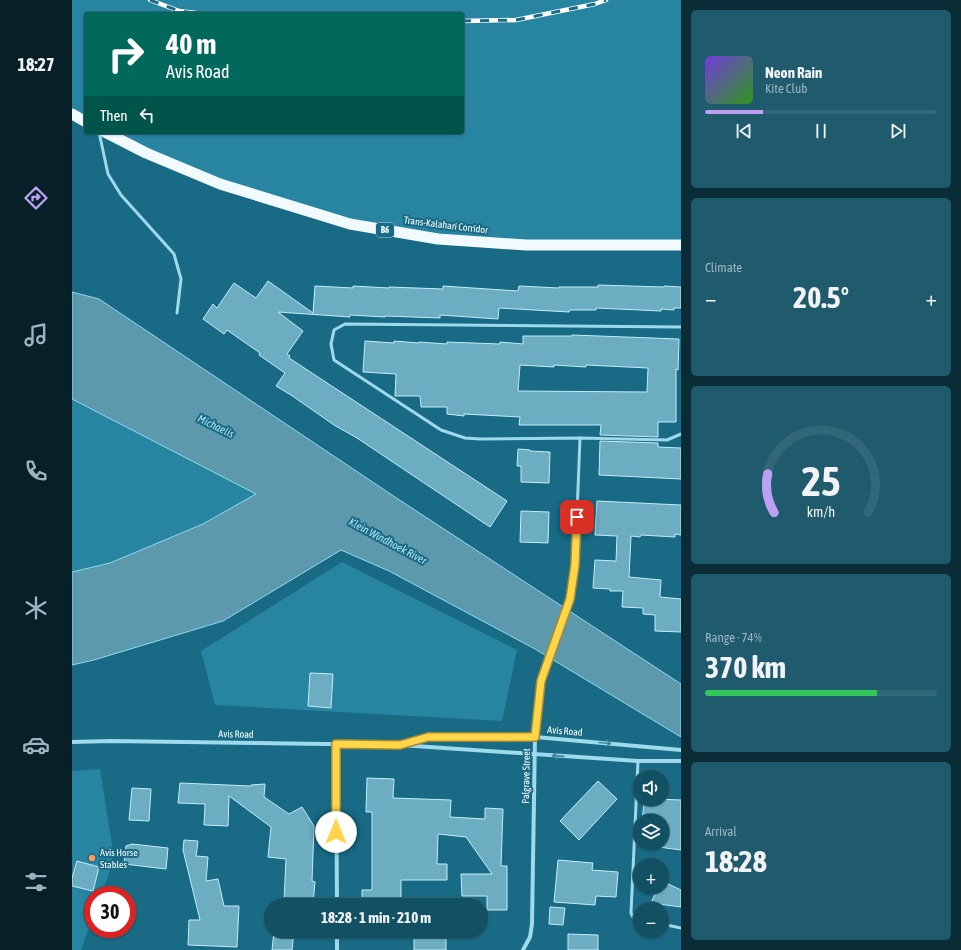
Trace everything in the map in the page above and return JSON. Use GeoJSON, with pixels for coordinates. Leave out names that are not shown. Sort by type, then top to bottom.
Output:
{"type":"FeatureCollection","features":[{"type":"Feature","properties":{"kind":"highway"},"geometry":{"type":"LineString","coordinates":[[72,114],[84,121]]}},
{"type":"Feature","properties":{"kind":"highway","name":"Trans-Kalahari Corridor"},"geometry":{"type":"LineString","coordinates":[[109,134],[146,153],[220,184],[350,224],[438,238],[526,245],[681,245]]}},
{"type":"Feature","properties":{"kind":"street","name":"Avis Road"},"geometry":{"type":"LineString","coordinates":[[400,745],[428,737],[535,737],[681,750]]}},
{"type":"Feature","properties":{"kind":"street","name":"Palgrave Street"},"geometry":{"type":"LineString","coordinates":[[523,950],[530,937],[532,924],[535,737]]}},
{"type":"Feature","properties":{"kind":"street","name":"Avis Road"},"geometry":{"type":"LineString","coordinates":[[72,742],[111,741],[400,745],[638,761],[681,761]]}},
{"type":"Feature","properties":{"kind":"street"},"geometry":{"type":"LineString","coordinates":[[336,744],[337,898]]}},
{"type":"Feature","properties":{"kind":"street"},"geometry":{"type":"LineString","coordinates":[[337,938],[337,950]]}},
{"type":"Feature","properties":{"kind":"lane"},"geometry":{"type":"LineString","coordinates":[[99,134],[108,174],[121,195],[174,254],[181,279],[177,313]]}},
{"type":"Feature","properties":{"kind":"lane"},"geometry":{"type":"LineString","coordinates":[[681,327],[345,324],[334,330],[331,344],[334,360],[441,430],[465,438],[667,440],[681,434]]}},
{"type":"Feature","properties":{"kind":"lane","name":"Palgrave Street"},"geometry":{"type":"LineString","coordinates":[[535,737],[541,681],[570,599],[575,565],[580,438]]}},
{"type":"Feature","properties":{"kind":"lane"},"geometry":{"type":"LineString","coordinates":[[633,916],[631,913],[638,761]]}},
{"type":"Feature","properties":{"kind":"lane"},"geometry":{"type":"LineString","coordinates":[[669,925],[681,928]]}},
{"type":"Feature","properties":{"kind":"shaded area"},"geometry":{"type":"Polygon","coordinates":[[[72,0],[681,0],[681,243],[438,239],[350,224],[220,184],[109,134],[464,134],[464,12],[84,12],[84,121],[72,114],[72,0]]]}},
{"type":"Feature","properties":{"kind":"shaded area"},"geometry":{"type":"Polygon","coordinates":[[[72,399],[257,494],[203,524],[110,563],[72,572],[72,399]]]}},
{"type":"Feature","properties":{"kind":"shaded area"},"geometry":{"type":"Polygon","coordinates":[[[342,562],[517,650],[502,721],[215,705],[201,651],[342,562]]]}},
{"type":"Feature","properties":{"kind":"shaded area","name":"Avis Horse Stables"},"geometry":{"type":"Polygon","coordinates":[[[100,769],[113,851],[112,865],[104,886],[84,886],[84,938],[85,938],[81,950],[72,950],[72,771],[100,769]]]}},
{"type":"Feature","properties":{"kind":"water"},"geometry":{"type":"Polygon","coordinates":[[[72,292],[99,299],[398,499],[681,684],[681,737],[535,649],[389,571],[341,550],[223,621],[94,660],[72,665],[72,572],[110,563],[203,524],[256,494],[72,399],[72,292]]]}},
{"type":"Feature","properties":{"kind":"building"},"geometry":{"type":"Polygon","coordinates":[[[268,281],[313,313],[315,286],[443,289],[443,286],[518,291],[519,286],[559,288],[598,287],[598,285],[681,287],[681,308],[674,308],[674,310],[661,309],[661,311],[596,308],[596,310],[570,310],[569,312],[499,308],[498,319],[440,315],[440,318],[350,315],[350,317],[278,312],[303,331],[287,354],[290,356],[289,358],[507,501],[490,527],[276,386],[285,373],[227,330],[224,334],[203,319],[213,304],[217,308],[234,283],[256,298],[268,281]]]}},
{"type":"Feature","properties":{"kind":"building"},"geometry":{"type":"Polygon","coordinates":[[[523,336],[679,339],[678,370],[676,369],[676,422],[658,422],[658,437],[600,435],[601,425],[519,425],[520,417],[464,414],[464,416],[447,414],[447,407],[421,407],[420,396],[395,396],[396,374],[363,372],[365,341],[447,344],[447,342],[500,344],[500,342],[523,344],[523,336]],[[520,365],[518,391],[647,392],[648,368],[586,365],[586,367],[554,365],[554,367],[520,365]]]}},
{"type":"Feature","properties":{"kind":"building"},"geometry":{"type":"Polygon","coordinates":[[[600,441],[658,443],[658,447],[681,448],[681,479],[599,475],[600,441]]]}},
{"type":"Feature","properties":{"kind":"building"},"geometry":{"type":"Polygon","coordinates":[[[518,449],[550,452],[549,483],[521,482],[521,466],[517,466],[518,449]]]}},
{"type":"Feature","properties":{"kind":"building"},"geometry":{"type":"Polygon","coordinates":[[[597,501],[681,505],[681,535],[675,534],[675,537],[641,535],[640,537],[631,536],[629,577],[661,580],[660,597],[681,599],[681,632],[655,631],[655,615],[643,614],[643,608],[622,607],[623,591],[610,591],[610,589],[593,588],[595,560],[616,561],[617,536],[595,535],[597,501]]]}},
{"type":"Feature","properties":{"kind":"building"},"geometry":{"type":"Polygon","coordinates":[[[521,511],[549,512],[548,543],[520,542],[521,511]]]}},
{"type":"Feature","properties":{"kind":"building"},"geometry":{"type":"Polygon","coordinates":[[[310,673],[333,674],[331,708],[308,706],[310,673]]]}},
{"type":"Feature","properties":{"kind":"building"},"geometry":{"type":"Polygon","coordinates":[[[367,778],[394,779],[393,798],[451,800],[450,817],[485,819],[485,808],[503,809],[501,866],[507,866],[507,910],[488,910],[487,896],[462,896],[461,874],[492,874],[466,837],[438,834],[437,864],[447,864],[447,880],[401,880],[401,898],[362,898],[362,890],[372,890],[372,812],[366,812],[367,778]]]}},
{"type":"Feature","properties":{"kind":"building"},"geometry":{"type":"Polygon","coordinates":[[[598,781],[617,799],[579,840],[560,821],[598,781]]]}},
{"type":"Feature","properties":{"kind":"building"},"geometry":{"type":"Polygon","coordinates":[[[180,783],[251,786],[265,784],[264,797],[289,814],[302,807],[314,826],[312,881],[315,882],[314,898],[284,898],[286,859],[268,857],[271,827],[229,796],[228,826],[204,825],[205,804],[178,803],[180,783]]]}},
{"type":"Feature","properties":{"kind":"building"},"geometry":{"type":"Polygon","coordinates":[[[132,788],[151,789],[149,821],[129,820],[132,788]]]}},
{"type":"Feature","properties":{"kind":"building"},"geometry":{"type":"Polygon","coordinates":[[[669,800],[681,800],[681,850],[669,848],[669,814],[643,814],[644,806],[669,806],[669,800]]]}},
{"type":"Feature","properties":{"kind":"building"},"geometry":{"type":"Polygon","coordinates":[[[184,840],[198,841],[196,856],[208,857],[206,881],[218,879],[224,906],[239,906],[237,947],[188,945],[189,920],[200,920],[183,850],[184,840]]]}},
{"type":"Feature","properties":{"kind":"building"},"geometry":{"type":"Polygon","coordinates":[[[132,844],[168,848],[166,869],[124,864],[126,846],[132,844]]]}},
{"type":"Feature","properties":{"kind":"building"},"geometry":{"type":"Polygon","coordinates":[[[558,860],[593,863],[592,870],[618,872],[616,897],[596,896],[595,905],[554,902],[558,860]]]}},
{"type":"Feature","properties":{"kind":"building"},"geometry":{"type":"Polygon","coordinates":[[[77,861],[99,867],[94,886],[84,886],[84,889],[72,886],[72,878],[77,861]]]}},
{"type":"Feature","properties":{"kind":"building"},"geometry":{"type":"Polygon","coordinates":[[[669,884],[681,890],[681,907],[669,905],[669,902],[651,902],[655,894],[669,894],[669,884]]]}},
{"type":"Feature","properties":{"kind":"building"},"geometry":{"type":"Polygon","coordinates":[[[550,907],[565,908],[563,925],[549,924],[550,907]]]}},
{"type":"Feature","properties":{"kind":"building"},"geometry":{"type":"Polygon","coordinates":[[[568,934],[598,935],[598,950],[568,950],[568,934]]]}},
{"type":"Feature","properties":{"kind":"building"},"geometry":{"type":"Polygon","coordinates":[[[273,938],[293,938],[292,950],[272,950],[273,938]]]}},
{"type":"Feature","properties":{"kind":"building"},"geometry":{"type":"Polygon","coordinates":[[[414,938],[446,938],[446,950],[414,950],[414,938]]]}},
{"type":"Feature","properties":{"kind":"railway"},"geometry":{"type":"LineString","coordinates":[[150,0],[179,11],[187,12]]}},
{"type":"Feature","properties":{"kind":"railway"},"geometry":{"type":"LineString","coordinates":[[464,21],[516,20],[595,4],[606,0]]}},
{"type":"Feature","properties":{"kind":"place","name":"Avis Horse Stables"},"geometry":{"type":"Point","coordinates":[92,858]}},
{"type":"Feature","properties":{"kind":"route"},"geometry":{"type":"LineString","coordinates":[[336,832],[336,744],[400,745],[428,737],[535,737],[541,681],[570,599],[575,565],[577,517]]}},
{"type":"Feature","properties":{"kind":"water label","name":"Michaelis"},"geometry":{"type":"Point","coordinates":[216,426]}},
{"type":"Feature","properties":{"kind":"water label","name":"Klein Windhoek River"},"geometry":{"type":"Point","coordinates":[388,541]}}]}
